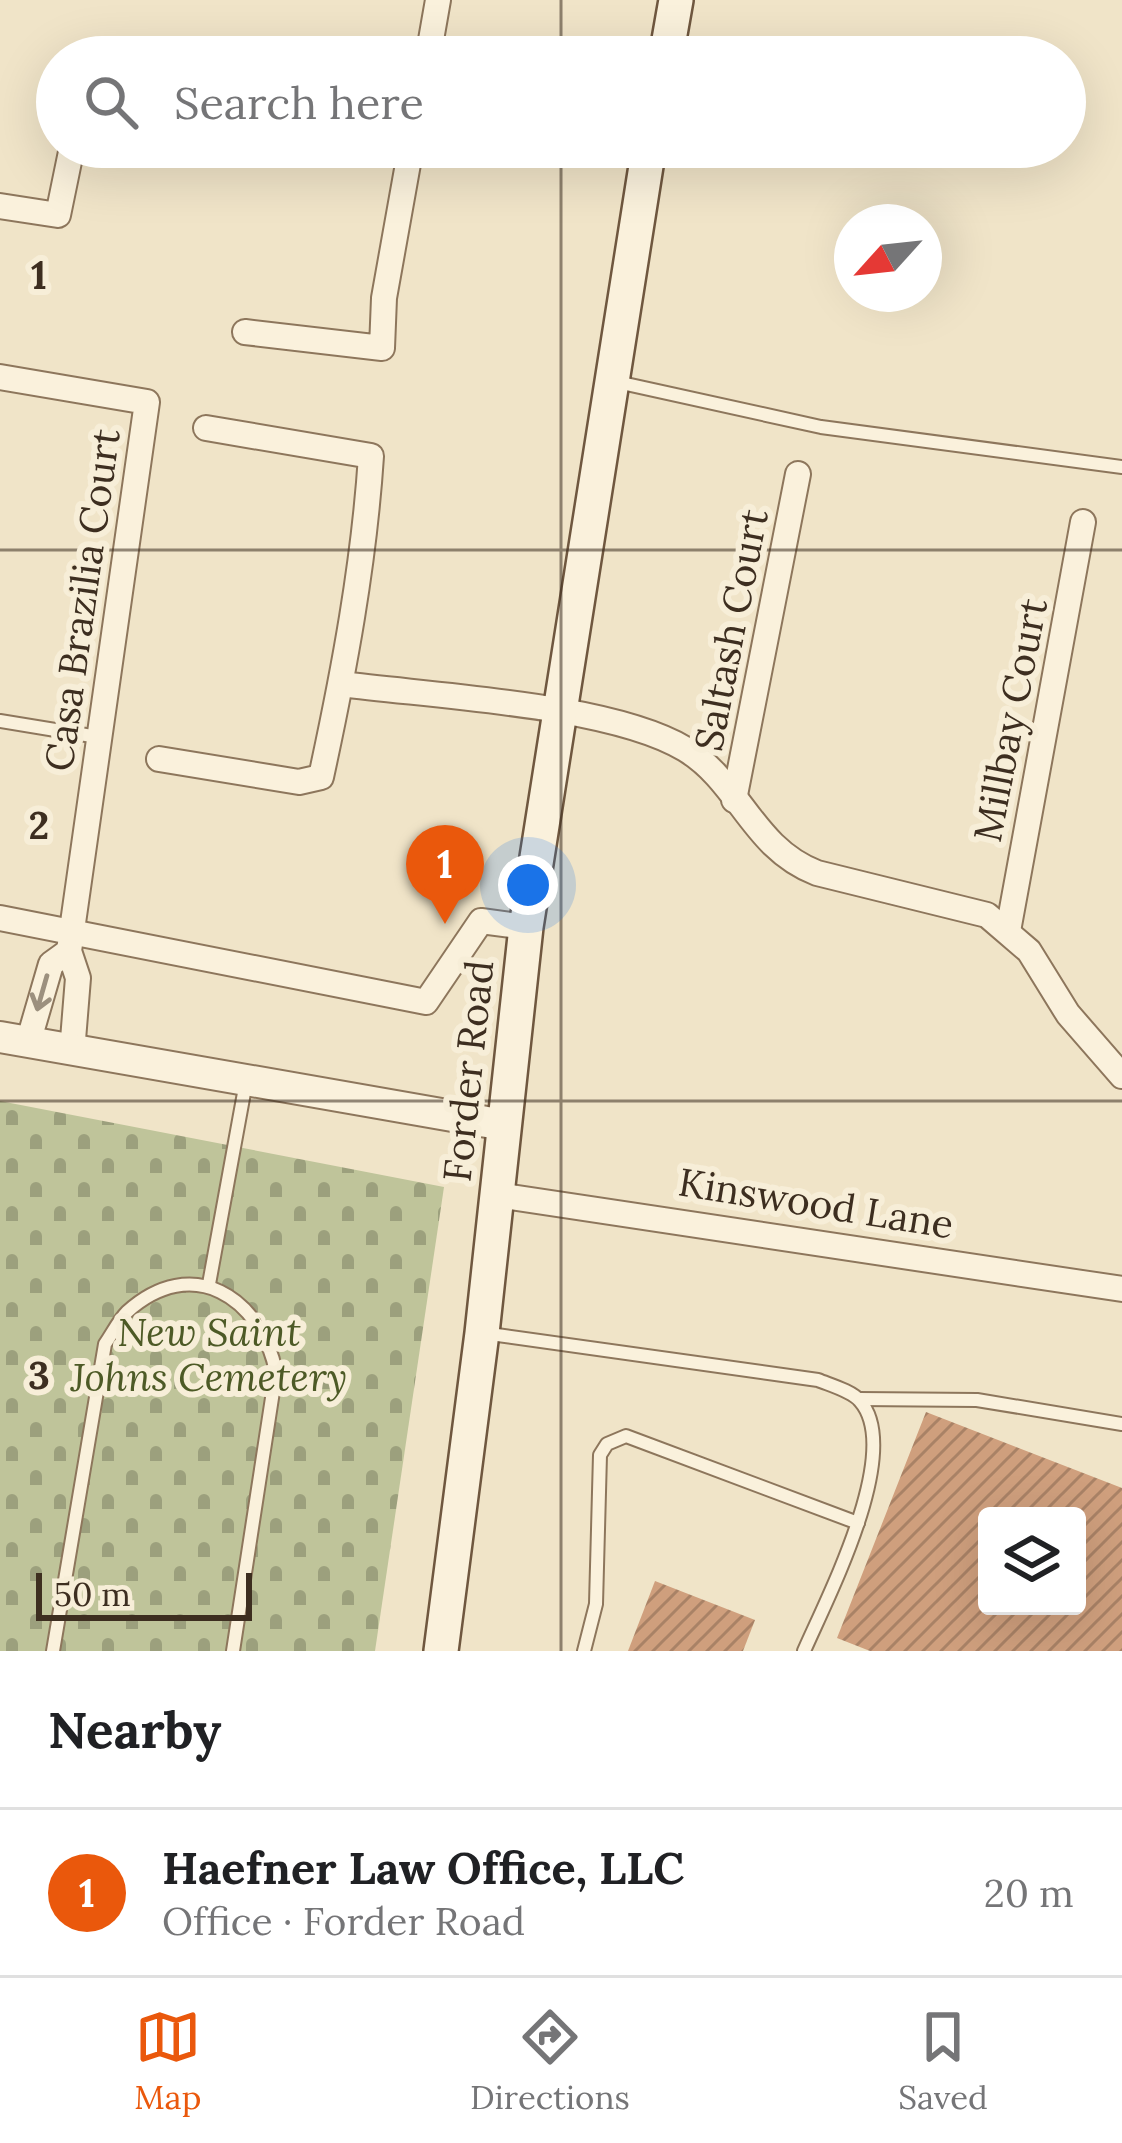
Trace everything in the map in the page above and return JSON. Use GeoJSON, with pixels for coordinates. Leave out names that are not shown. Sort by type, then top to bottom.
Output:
{"type":"FeatureCollection","features":[{"type":"Feature","properties":{"kind":"main road"},"geometry":{"type":"LineString","coordinates":[[669,36],[676,0]]}},
{"type":"Feature","properties":{"kind":"main road","name":"Forder Road"},"geometry":{"type":"LineString","coordinates":[[441,1651],[482,1333],[526,927],[645,168]]}},
{"type":"Feature","properties":{"kind":"street"},"geometry":{"type":"LineString","coordinates":[[432,36],[438,0]]}},
{"type":"Feature","properties":{"kind":"street"},"geometry":{"type":"LineString","coordinates":[[0,206],[58,215],[68,168]]}},
{"type":"Feature","properties":{"kind":"street"},"geometry":{"type":"LineString","coordinates":[[245,332],[382,348],[384,298],[408,168]]}},
{"type":"Feature","properties":{"kind":"street","name":"Casa Brazilia Court"},"geometry":{"type":"LineString","coordinates":[[0,377],[147,403],[70,943],[78,978],[72,1052]]}},
{"type":"Feature","properties":{"kind":"street"},"geometry":{"type":"LineString","coordinates":[[159,759],[299,782],[321,777],[342,684],[368,512],[371,456],[206,428]]}},
{"type":"Feature","properties":{"kind":"street","name":"Saltash Court"},"geometry":{"type":"LineString","coordinates":[[734,800],[798,475]]}},
{"type":"Feature","properties":{"kind":"street","name":"Millbay Court"},"geometry":{"type":"LineString","coordinates":[[1007,932],[1084,522]]}},
{"type":"Feature","properties":{"kind":"street"},"geometry":{"type":"LineString","coordinates":[[342,684],[558,712],[655,733],[716,774],[755,829],[792,863],[987,915],[1028,951],[1088,1040],[1122,1076]]}},
{"type":"Feature","properties":{"kind":"street"},"geometry":{"type":"LineString","coordinates":[[0,918],[70,943],[426,1002],[481,921],[526,927]]}},
{"type":"Feature","properties":{"kind":"street","name":"Casa Brazilia Court"},"geometry":{"type":"LineString","coordinates":[[14,1040],[51,964],[70,943]]}},
{"type":"Feature","properties":{"kind":"street"},"geometry":{"type":"LineString","coordinates":[[14,1040],[504,1125]]}},
{"type":"Feature","properties":{"kind":"street","name":"Kinswood Lane"},"geometry":{"type":"LineString","coordinates":[[497,1195],[1122,1289]]}},
{"type":"Feature","properties":{"kind":"lane"},"geometry":{"type":"LineString","coordinates":[[610,380],[821,427],[1122,467]]}},
{"type":"Feature","properties":{"kind":"lane"},"geometry":{"type":"LineString","coordinates":[[0,721],[100,737]]}},
{"type":"Feature","properties":{"kind":"lane"},"geometry":{"type":"LineString","coordinates":[[209,1284],[246,1081]]}},
{"type":"Feature","properties":{"kind":"lane"},"geometry":{"type":"LineString","coordinates":[[53,1651],[105,1344],[127,1312],[184,1284],[209,1284],[234,1300],[271,1346],[276,1372],[233,1651]]}},
{"type":"Feature","properties":{"kind":"lane"},"geometry":{"type":"LineString","coordinates":[[482,1333],[818,1379],[859,1399],[977,1400],[1122,1424]]}},
{"type":"Feature","properties":{"kind":"lane"},"geometry":{"type":"LineString","coordinates":[[804,1651],[872,1479],[872,1424],[859,1399]]}},
{"type":"Feature","properties":{"kind":"lane"},"geometry":{"type":"LineString","coordinates":[[584,1651],[596,1604],[600,1455],[615,1438],[626,1436],[858,1523]]}},
{"type":"Feature","properties":{"kind":"green space","name":"New Saint Johns Cemetery"},"geometry":{"type":"Polygon","coordinates":[[[0,1101],[444,1187],[375,1651],[0,1651],[0,1101]]]}},
{"type":"Feature","properties":{"kind":"building"},"geometry":{"type":"Polygon","coordinates":[[[926,1412],[1122,1488],[1122,1651],[870,1651],[837,1638],[926,1412]]]}},
{"type":"Feature","properties":{"kind":"building"},"geometry":{"type":"Polygon","coordinates":[[[655,1581],[755,1620],[743,1651],[628,1651],[655,1581]]]}},
{"type":"Feature","properties":{"kind":"place","name":"Haefner Law Office, LLC"},"geometry":{"type":"Point","coordinates":[445,924]}}]}
